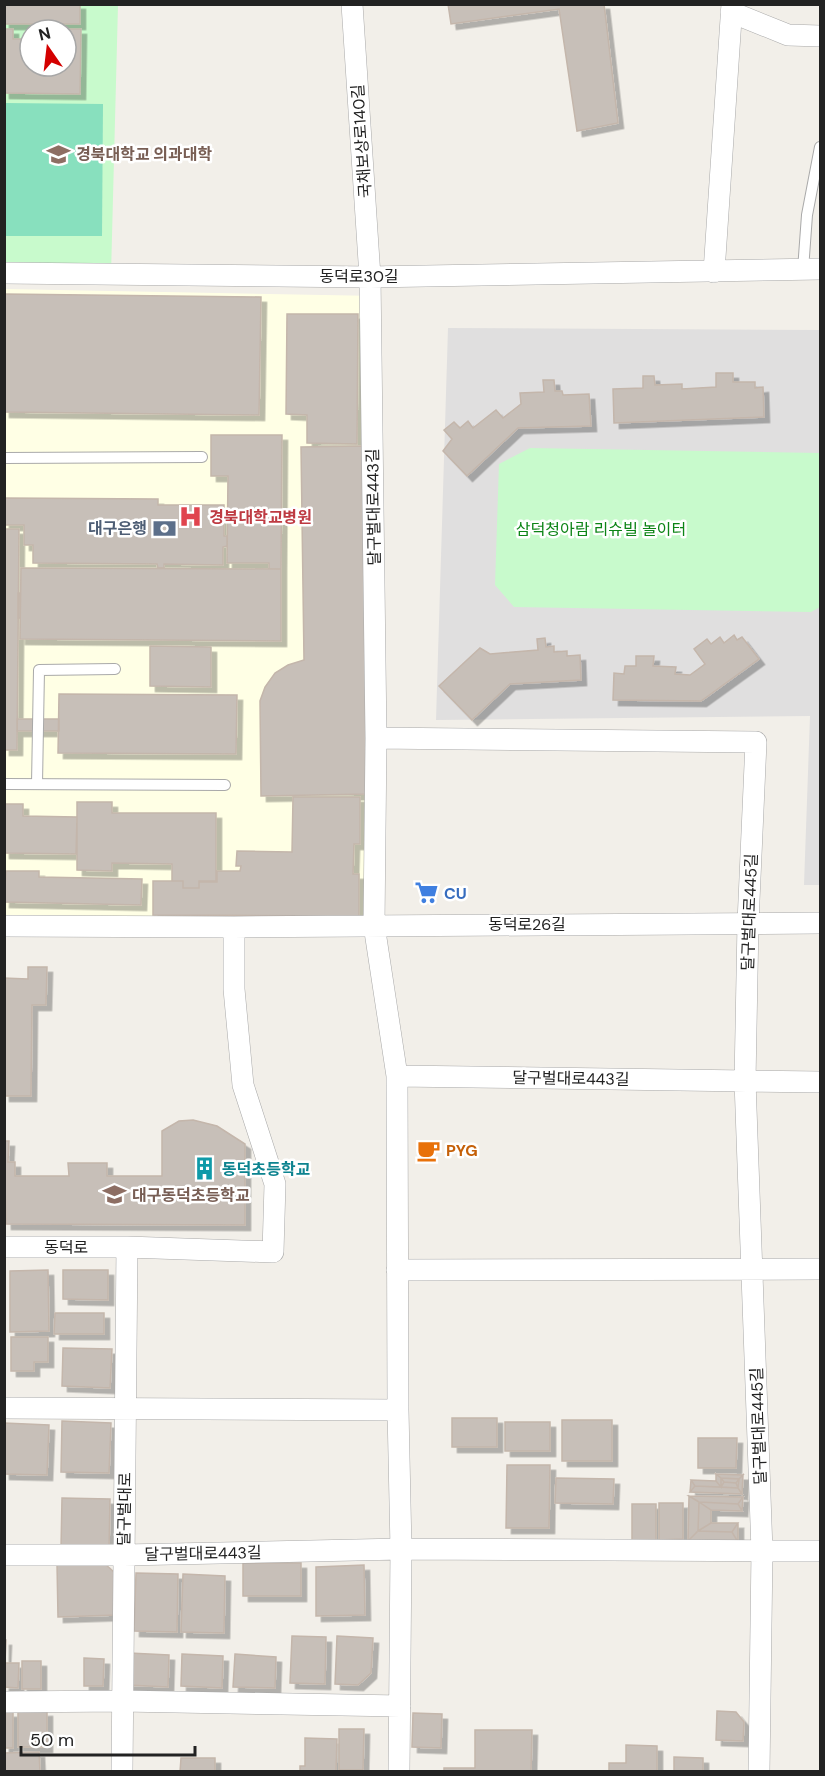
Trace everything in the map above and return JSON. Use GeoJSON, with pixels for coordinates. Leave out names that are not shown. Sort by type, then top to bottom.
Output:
{"type":"FeatureCollection","features":[{"type":"Feature","properties":{"kind":"street","name":"국채보상로140길"},"geometry":{"type":"LineString","coordinates":[[352,4],[370,276]]}},
{"type":"Feature","properties":{"kind":"street"},"geometry":{"type":"LineString","coordinates":[[714,272],[731,8],[788,35],[820,36]]}},
{"type":"Feature","properties":{"kind":"street","name":"동덕로30길"},"geometry":{"type":"LineString","coordinates":[[4,273],[370,276],[812,270]]}},
{"type":"Feature","properties":{"kind":"street","name":"달구벌대로443길"},"geometry":{"type":"LineString","coordinates":[[370,276],[376,738],[374,925],[396,1076],[401,1549],[399,1772]]}},
{"type":"Feature","properties":{"kind":"street","name":"달구벌대로445길"},"geometry":{"type":"LineString","coordinates":[[376,738],[756,742],[748,923],[746,1081],[762,1551],[759,1772]]}},
{"type":"Feature","properties":{"kind":"street","name":"동덕로26길"},"geometry":{"type":"LineString","coordinates":[[4,926],[234,927],[820,923]]}},
{"type":"Feature","properties":{"kind":"street","name":"동덕로"},"geometry":{"type":"LineString","coordinates":[[4,1247],[127,1247],[273,1252],[274,1184],[243,1085],[234,989],[234,927]]}},
{"type":"Feature","properties":{"kind":"street","name":"달구벌대로443길"},"geometry":{"type":"LineString","coordinates":[[396,1076],[746,1081]]}},
{"type":"Feature","properties":{"kind":"street"},"geometry":{"type":"LineString","coordinates":[[746,1081],[820,1082]]}},
{"type":"Feature","properties":{"kind":"street","name":"달구벌대로"},"geometry":{"type":"LineString","coordinates":[[122,1772],[127,1247]]}},
{"type":"Feature","properties":{"kind":"street"},"geometry":{"type":"LineString","coordinates":[[397,1270],[820,1269]]}},
{"type":"Feature","properties":{"kind":"street"},"geometry":{"type":"LineString","coordinates":[[4,1408],[398,1410]]}},
{"type":"Feature","properties":{"kind":"street","name":"달구벌대로443길"},"geometry":{"type":"LineString","coordinates":[[4,1555],[124,1555],[401,1549]]}},
{"type":"Feature","properties":{"kind":"street"},"geometry":{"type":"LineString","coordinates":[[401,1549],[820,1551]]}},
{"type":"Feature","properties":{"kind":"street"},"geometry":{"type":"LineString","coordinates":[[4,1702],[122,1701],[400,1707]]}},
{"type":"Feature","properties":{"kind":"lane","name":"동덕로30길"},"geometry":{"type":"LineString","coordinates":[[812,270],[807,215],[820,147]]}},
{"type":"Feature","properties":{"kind":"lane"},"geometry":{"type":"LineString","coordinates":[[4,458],[202,457]]}},
{"type":"Feature","properties":{"kind":"lane"},"geometry":{"type":"LineString","coordinates":[[37,784],[39,669],[115,669]]}},
{"type":"Feature","properties":{"kind":"lane"},"geometry":{"type":"LineString","coordinates":[[4,784],[225,785]]}},
{"type":"Feature","properties":{"kind":"shaded area","name":"경북대학교병원"},"geometry":{"type":"Polygon","coordinates":[[[5,289],[379,296],[375,905],[357,921],[148,916],[5,916],[5,289]]]}},
{"type":"Feature","properties":{"kind":"shaded area"},"geometry":{"type":"Polygon","coordinates":[[[448,328],[820,330],[820,885],[804,885],[810,716],[436,720],[448,328]]]}},
{"type":"Feature","properties":{"kind":"green space","name":"경북대학교 의과대학"},"geometry":{"type":"Polygon","coordinates":[[[5,5],[118,5],[111,275],[5,273],[5,5]]]}},
{"type":"Feature","properties":{"kind":"green space"},"geometry":{"type":"Polygon","coordinates":[[[5,103],[103,104],[102,236],[5,236],[5,103]]]}},
{"type":"Feature","properties":{"kind":"green space","name":"삼덕청아람 리슈빌 놀이터"},"geometry":{"type":"Polygon","coordinates":[[[530,448],[820,453],[820,607],[811,612],[514,607],[495,585],[499,464],[530,448]]]}},
{"type":"Feature","properties":{"kind":"building"},"geometry":{"type":"Polygon","coordinates":[[[4,4],[80,4],[80,24],[78,24],[78,18],[18,18],[18,24],[4,24],[4,4]]]}},
{"type":"Feature","properties":{"kind":"building"},"geometry":{"type":"Polygon","coordinates":[[[448,4],[604,4],[618,123],[577,131],[559,9],[451,24],[448,4]]]}},
{"type":"Feature","properties":{"kind":"building"},"geometry":{"type":"Polygon","coordinates":[[[4,29],[13,29],[13,39],[18,39],[18,78],[78,78],[78,29],[81,29],[80,94],[4,93],[4,29]]]}},
{"type":"Feature","properties":{"kind":"building"},"geometry":{"type":"Polygon","coordinates":[[[4,294],[261,297],[259,415],[4,412],[4,294]]]}},
{"type":"Feature","properties":{"kind":"building"},"geometry":{"type":"Polygon","coordinates":[[[287,314],[358,314],[357,444],[307,443],[307,415],[286,414],[287,314]]]}},
{"type":"Feature","properties":{"kind":"building"},"geometry":{"type":"Polygon","coordinates":[[[716,373],[733,373],[733,382],[755,382],[755,388],[763,387],[764,417],[614,423],[613,389],[643,388],[643,376],[654,376],[655,385],[682,384],[682,389],[716,387],[716,373]]]}},
{"type":"Feature","properties":{"kind":"building"},"geometry":{"type":"Polygon","coordinates":[[[543,380],[554,380],[555,391],[562,391],[563,395],[589,394],[591,426],[518,428],[467,476],[443,451],[452,439],[444,430],[454,422],[460,428],[468,421],[473,428],[496,410],[503,418],[521,404],[520,393],[544,392],[543,380]]]}},
{"type":"Feature","properties":{"kind":"building"},"geometry":{"type":"Polygon","coordinates":[[[211,435],[282,435],[281,569],[269,569],[269,563],[227,563],[228,476],[211,476],[211,435]]]}},
{"type":"Feature","properties":{"kind":"building"},"geometry":{"type":"Polygon","coordinates":[[[364,446],[368,794],[261,796],[260,701],[265,687],[275,673],[288,665],[304,660],[301,447],[364,446]]]}},
{"type":"Feature","properties":{"kind":"building"},"geometry":{"type":"Polygon","coordinates":[[[4,498],[158,499],[158,505],[224,505],[224,536],[227,536],[227,546],[223,547],[223,565],[164,564],[164,568],[158,568],[157,564],[33,563],[33,545],[24,545],[24,525],[4,525],[4,498]]]}},
{"type":"Feature","properties":{"kind":"building"},"geometry":{"type":"Polygon","coordinates":[[[4,529],[19,529],[17,750],[4,750],[4,529]]]}},
{"type":"Feature","properties":{"kind":"building"},"geometry":{"type":"Polygon","coordinates":[[[21,568],[281,569],[281,641],[20,639],[21,568]]]}},
{"type":"Feature","properties":{"kind":"building"},"geometry":{"type":"Polygon","coordinates":[[[18,593],[20,593],[20,618],[18,618],[18,593]]]}},
{"type":"Feature","properties":{"kind":"building"},"geometry":{"type":"Polygon","coordinates":[[[734,635],[737,640],[742,637],[759,659],[701,701],[613,700],[614,673],[624,674],[625,666],[636,666],[636,656],[654,656],[653,666],[676,667],[675,674],[690,675],[705,664],[694,649],[707,639],[711,644],[720,637],[724,643],[734,635]]]}},
{"type":"Feature","properties":{"kind":"building"},"geometry":{"type":"Polygon","coordinates":[[[545,638],[546,647],[554,646],[554,652],[567,651],[567,656],[580,655],[581,680],[510,684],[472,720],[439,686],[480,648],[490,654],[538,650],[537,639],[545,638]]]}},
{"type":"Feature","properties":{"kind":"building"},"geometry":{"type":"Polygon","coordinates":[[[150,646],[211,647],[211,687],[150,686],[150,646]]]}},
{"type":"Feature","properties":{"kind":"building"},"geometry":{"type":"Polygon","coordinates":[[[59,694],[237,695],[236,754],[58,753],[59,694]]]}},
{"type":"Feature","properties":{"kind":"building"},"geometry":{"type":"Polygon","coordinates":[[[17,719],[59,719],[59,731],[17,731],[17,719]]]}},
{"type":"Feature","properties":{"kind":"building"},"geometry":{"type":"Polygon","coordinates":[[[293,797],[360,797],[360,844],[354,844],[353,874],[359,874],[359,916],[153,915],[153,881],[183,881],[183,888],[199,888],[199,882],[217,882],[217,871],[240,871],[241,866],[236,866],[237,851],[292,852],[293,797]]]}},
{"type":"Feature","properties":{"kind":"building"},"geometry":{"type":"Polygon","coordinates":[[[77,802],[112,802],[112,813],[216,813],[216,881],[199,881],[199,888],[183,888],[183,881],[172,881],[172,864],[112,863],[112,871],[77,870],[77,802]]]}},
{"type":"Feature","properties":{"kind":"building"},"geometry":{"type":"Polygon","coordinates":[[[4,804],[23,804],[23,816],[77,817],[76,854],[4,853],[4,804]]]}},
{"type":"Feature","properties":{"kind":"building"},"geometry":{"type":"Polygon","coordinates":[[[6,871],[39,871],[39,877],[142,879],[141,905],[4,902],[6,871]]]}},
{"type":"Feature","properties":{"kind":"building"},"geometry":{"type":"Polygon","coordinates":[[[28,967],[47,967],[46,1005],[32,1005],[31,1096],[4,1096],[4,978],[28,979],[28,967]]]}},
{"type":"Feature","properties":{"kind":"building","name":"동덕초등학교"},"geometry":{"type":"Polygon","coordinates":[[[193,1120],[217,1126],[245,1144],[245,1225],[6,1224],[4,1141],[9,1141],[8,1162],[15,1162],[15,1176],[69,1176],[68,1163],[107,1163],[107,1176],[162,1176],[162,1131],[179,1121],[193,1120]]]}},
{"type":"Feature","properties":{"kind":"building"},"geometry":{"type":"Polygon","coordinates":[[[48,1270],[49,1331],[10,1332],[10,1271],[48,1270]]]}},
{"type":"Feature","properties":{"kind":"building"},"geometry":{"type":"Polygon","coordinates":[[[63,1270],[108,1270],[108,1300],[63,1299],[63,1270]]]}},
{"type":"Feature","properties":{"kind":"building"},"geometry":{"type":"Polygon","coordinates":[[[55,1313],[104,1313],[104,1334],[54,1334],[55,1313]]]}},
{"type":"Feature","properties":{"kind":"building"},"geometry":{"type":"Polygon","coordinates":[[[11,1337],[48,1337],[48,1362],[34,1362],[34,1371],[11,1371],[11,1337]]]}},
{"type":"Feature","properties":{"kind":"building"},"geometry":{"type":"Polygon","coordinates":[[[63,1348],[112,1349],[110,1388],[62,1386],[63,1348]]]}},
{"type":"Feature","properties":{"kind":"building"},"geometry":{"type":"Polygon","coordinates":[[[452,1418],[497,1418],[497,1447],[452,1447],[452,1418]]]}},
{"type":"Feature","properties":{"kind":"building"},"geometry":{"type":"Polygon","coordinates":[[[562,1420],[612,1420],[612,1461],[562,1461],[562,1420]]]}},
{"type":"Feature","properties":{"kind":"building"},"geometry":{"type":"Polygon","coordinates":[[[62,1421],[111,1423],[109,1473],[61,1472],[62,1421]]]}},
{"type":"Feature","properties":{"kind":"building"},"geometry":{"type":"Polygon","coordinates":[[[505,1422],[550,1422],[550,1451],[505,1451],[505,1422]]]}},
{"type":"Feature","properties":{"kind":"building"},"geometry":{"type":"Polygon","coordinates":[[[4,1423],[49,1425],[47,1475],[4,1474],[4,1423]]]}},
{"type":"Feature","properties":{"kind":"building"},"geometry":{"type":"Polygon","coordinates":[[[698,1438],[737,1438],[736,1468],[698,1468],[698,1438]]]}},
{"type":"Feature","properties":{"kind":"building"},"geometry":{"type":"Polygon","coordinates":[[[507,1465],[550,1465],[549,1528],[506,1528],[507,1465]]]}},
{"type":"Feature","properties":{"kind":"building"},"geometry":{"type":"Polygon","coordinates":[[[716,1474],[743,1475],[742,1494],[690,1492],[691,1480],[716,1481],[716,1474]]]}},
{"type":"Feature","properties":{"kind":"building"},"geometry":{"type":"Polygon","coordinates":[[[716,1474],[721,1478],[721,1487],[716,1481],[716,1474]]]}},
{"type":"Feature","properties":{"kind":"building"},"geometry":{"type":"Polygon","coordinates":[[[716,1474],[743,1475],[739,1479],[721,1478],[716,1474]]]}},
{"type":"Feature","properties":{"kind":"building"},"geometry":{"type":"Polygon","coordinates":[[[743,1475],[742,1494],[738,1488],[739,1479],[743,1475]]]}},
{"type":"Feature","properties":{"kind":"building"},"geometry":{"type":"Polygon","coordinates":[[[556,1478],[614,1479],[613,1504],[555,1503],[556,1478]]]}},
{"type":"Feature","properties":{"kind":"building"},"geometry":{"type":"Polygon","coordinates":[[[721,1478],[739,1479],[736,1483],[724,1482],[721,1478]]]}},
{"type":"Feature","properties":{"kind":"building"},"geometry":{"type":"Polygon","coordinates":[[[691,1480],[716,1481],[721,1487],[695,1486],[691,1480]]]}},
{"type":"Feature","properties":{"kind":"building"},"geometry":{"type":"Polygon","coordinates":[[[724,1482],[736,1483],[738,1488],[721,1487],[724,1482]]]}},
{"type":"Feature","properties":{"kind":"building"},"geometry":{"type":"Polygon","coordinates":[[[695,1486],[738,1488],[742,1494],[690,1492],[695,1486]]]}},
{"type":"Feature","properties":{"kind":"building"},"geometry":{"type":"Polygon","coordinates":[[[689,1496],[743,1497],[742,1511],[711,1510],[711,1523],[738,1523],[738,1542],[688,1541],[689,1496]]]}},
{"type":"Feature","properties":{"kind":"building"},"geometry":{"type":"Polygon","coordinates":[[[689,1496],[699,1502],[698,1531],[688,1541],[689,1496]]]}},
{"type":"Feature","properties":{"kind":"building"},"geometry":{"type":"Polygon","coordinates":[[[689,1496],[743,1497],[738,1504],[699,1502],[689,1496]]]}},
{"type":"Feature","properties":{"kind":"building"},"geometry":{"type":"Polygon","coordinates":[[[62,1498],[110,1499],[109,1549],[61,1548],[62,1498]]]}},
{"type":"Feature","properties":{"kind":"building"},"geometry":{"type":"Polygon","coordinates":[[[699,1502],[738,1504],[742,1511],[711,1510],[699,1502]]]}},
{"type":"Feature","properties":{"kind":"building"},"geometry":{"type":"Polygon","coordinates":[[[699,1502],[711,1510],[711,1523],[698,1531],[699,1502]]]}},
{"type":"Feature","properties":{"kind":"building"},"geometry":{"type":"Polygon","coordinates":[[[659,1503],[683,1503],[683,1539],[659,1540],[659,1503]]]}},
{"type":"Feature","properties":{"kind":"building"},"geometry":{"type":"Polygon","coordinates":[[[632,1504],[656,1504],[656,1540],[632,1540],[632,1504]]]}},
{"type":"Feature","properties":{"kind":"building"},"geometry":{"type":"Polygon","coordinates":[[[711,1523],[738,1523],[732,1532],[698,1531],[711,1523]]]}},
{"type":"Feature","properties":{"kind":"building"},"geometry":{"type":"Polygon","coordinates":[[[698,1531],[732,1532],[738,1542],[688,1541],[698,1531]]]}},
{"type":"Feature","properties":{"kind":"building"},"geometry":{"type":"Polygon","coordinates":[[[104,1563],[115,1573],[116,1615],[58,1617],[57,1564],[104,1563]]]}},
{"type":"Feature","properties":{"kind":"building"},"geometry":{"type":"Polygon","coordinates":[[[243,1563],[301,1563],[301,1596],[243,1596],[243,1563]]]}},
{"type":"Feature","properties":{"kind":"building"},"geometry":{"type":"Polygon","coordinates":[[[364,1565],[365,1615],[316,1616],[316,1567],[364,1565]]]}},
{"type":"Feature","properties":{"kind":"building"},"geometry":{"type":"Polygon","coordinates":[[[136,1573],[178,1574],[177,1632],[134,1631],[136,1573]]]}},
{"type":"Feature","properties":{"kind":"building"},"geometry":{"type":"Polygon","coordinates":[[[183,1574],[225,1576],[224,1633],[181,1632],[183,1574]]]}},
{"type":"Feature","properties":{"kind":"building"},"geometry":{"type":"Polygon","coordinates":[[[292,1636],[326,1637],[325,1684],[290,1683],[292,1636]]]}},
{"type":"Feature","properties":{"kind":"building"},"geometry":{"type":"Polygon","coordinates":[[[337,1636],[373,1638],[371,1673],[358,1685],[335,1684],[337,1636]]]}},
{"type":"Feature","properties":{"kind":"building"},"geometry":{"type":"Polygon","coordinates":[[[4,1640],[6,1640],[5,1663],[19,1663],[18,1688],[4,1687],[4,1640]]]}},
{"type":"Feature","properties":{"kind":"building"},"geometry":{"type":"Polygon","coordinates":[[[129,1653],[169,1655],[168,1687],[127,1685],[129,1653]]]}},
{"type":"Feature","properties":{"kind":"building"},"geometry":{"type":"Polygon","coordinates":[[[182,1654],[223,1656],[222,1688],[181,1686],[182,1654]]]}},
{"type":"Feature","properties":{"kind":"building"},"geometry":{"type":"Polygon","coordinates":[[[235,1654],[276,1657],[275,1688],[233,1687],[235,1654]]]}},
{"type":"Feature","properties":{"kind":"building"},"geometry":{"type":"Polygon","coordinates":[[[84,1658],[104,1659],[103,1686],[84,1686],[84,1658]]]}},
{"type":"Feature","properties":{"kind":"building"},"geometry":{"type":"Polygon","coordinates":[[[22,1661],[41,1661],[41,1689],[22,1689],[22,1661]]]}},
{"type":"Feature","properties":{"kind":"building"},"geometry":{"type":"Polygon","coordinates":[[[47,1711],[47,1747],[18,1747],[18,1712],[47,1711]]]}},
{"type":"Feature","properties":{"kind":"building"},"geometry":{"type":"Polygon","coordinates":[[[717,1711],[736,1712],[744,1722],[743,1741],[716,1740],[717,1711]]]}},
{"type":"Feature","properties":{"kind":"building"},"geometry":{"type":"Polygon","coordinates":[[[4,1712],[13,1712],[13,1748],[4,1748],[4,1712]]]}},
{"type":"Feature","properties":{"kind":"building"},"geometry":{"type":"Polygon","coordinates":[[[413,1713],[442,1714],[441,1748],[412,1747],[413,1713]]]}},
{"type":"Feature","properties":{"kind":"building"},"geometry":{"type":"Polygon","coordinates":[[[339,1729],[364,1729],[363,1770],[339,1770],[339,1729]]]}},
{"type":"Feature","properties":{"kind":"building"},"geometry":{"type":"Polygon","coordinates":[[[475,1730],[532,1730],[531,1772],[444,1772],[444,1768],[475,1768],[475,1730]]]}},
{"type":"Feature","properties":{"kind":"building"},"geometry":{"type":"Polygon","coordinates":[[[305,1738],[337,1739],[336,1772],[300,1772],[300,1766],[305,1766],[305,1738]]]}},
{"type":"Feature","properties":{"kind":"building"},"geometry":{"type":"Polygon","coordinates":[[[626,1745],[657,1746],[657,1772],[609,1772],[609,1763],[626,1763],[626,1745]]]}},
{"type":"Feature","properties":{"kind":"building"},"geometry":{"type":"Polygon","coordinates":[[[39,1752],[40,1772],[4,1772],[4,1753],[39,1752]]]}},
{"type":"Feature","properties":{"kind":"building"},"geometry":{"type":"Polygon","coordinates":[[[674,1757],[703,1758],[703,1772],[674,1772],[674,1757]]]}},
{"type":"Feature","properties":{"kind":"building"},"geometry":{"type":"Polygon","coordinates":[[[181,1758],[215,1758],[215,1772],[180,1772],[181,1758]]]}},
{"type":"Feature","properties":{"kind":"place","name":"경북대학교 의과대학"},"geometry":{"type":"Point","coordinates":[58,154]}},
{"type":"Feature","properties":{"kind":"place","name":"경북대학교병원"},"geometry":{"type":"Point","coordinates":[191,517]}},
{"type":"Feature","properties":{"kind":"place","name":"대구은행"},"geometry":{"type":"Point","coordinates":[165,528]}},
{"type":"Feature","properties":{"kind":"place","name":"CU"},"geometry":{"type":"Point","coordinates":[426,893]}},
{"type":"Feature","properties":{"kind":"place","name":"PYG"},"geometry":{"type":"Point","coordinates":[428,1150]}},
{"type":"Feature","properties":{"kind":"place","name":"동덕초등학교"},"geometry":{"type":"Point","coordinates":[204,1169]}},
{"type":"Feature","properties":{"kind":"place","name":"대구동덕초등학교"},"geometry":{"type":"Point","coordinates":[114,1195]}}]}
